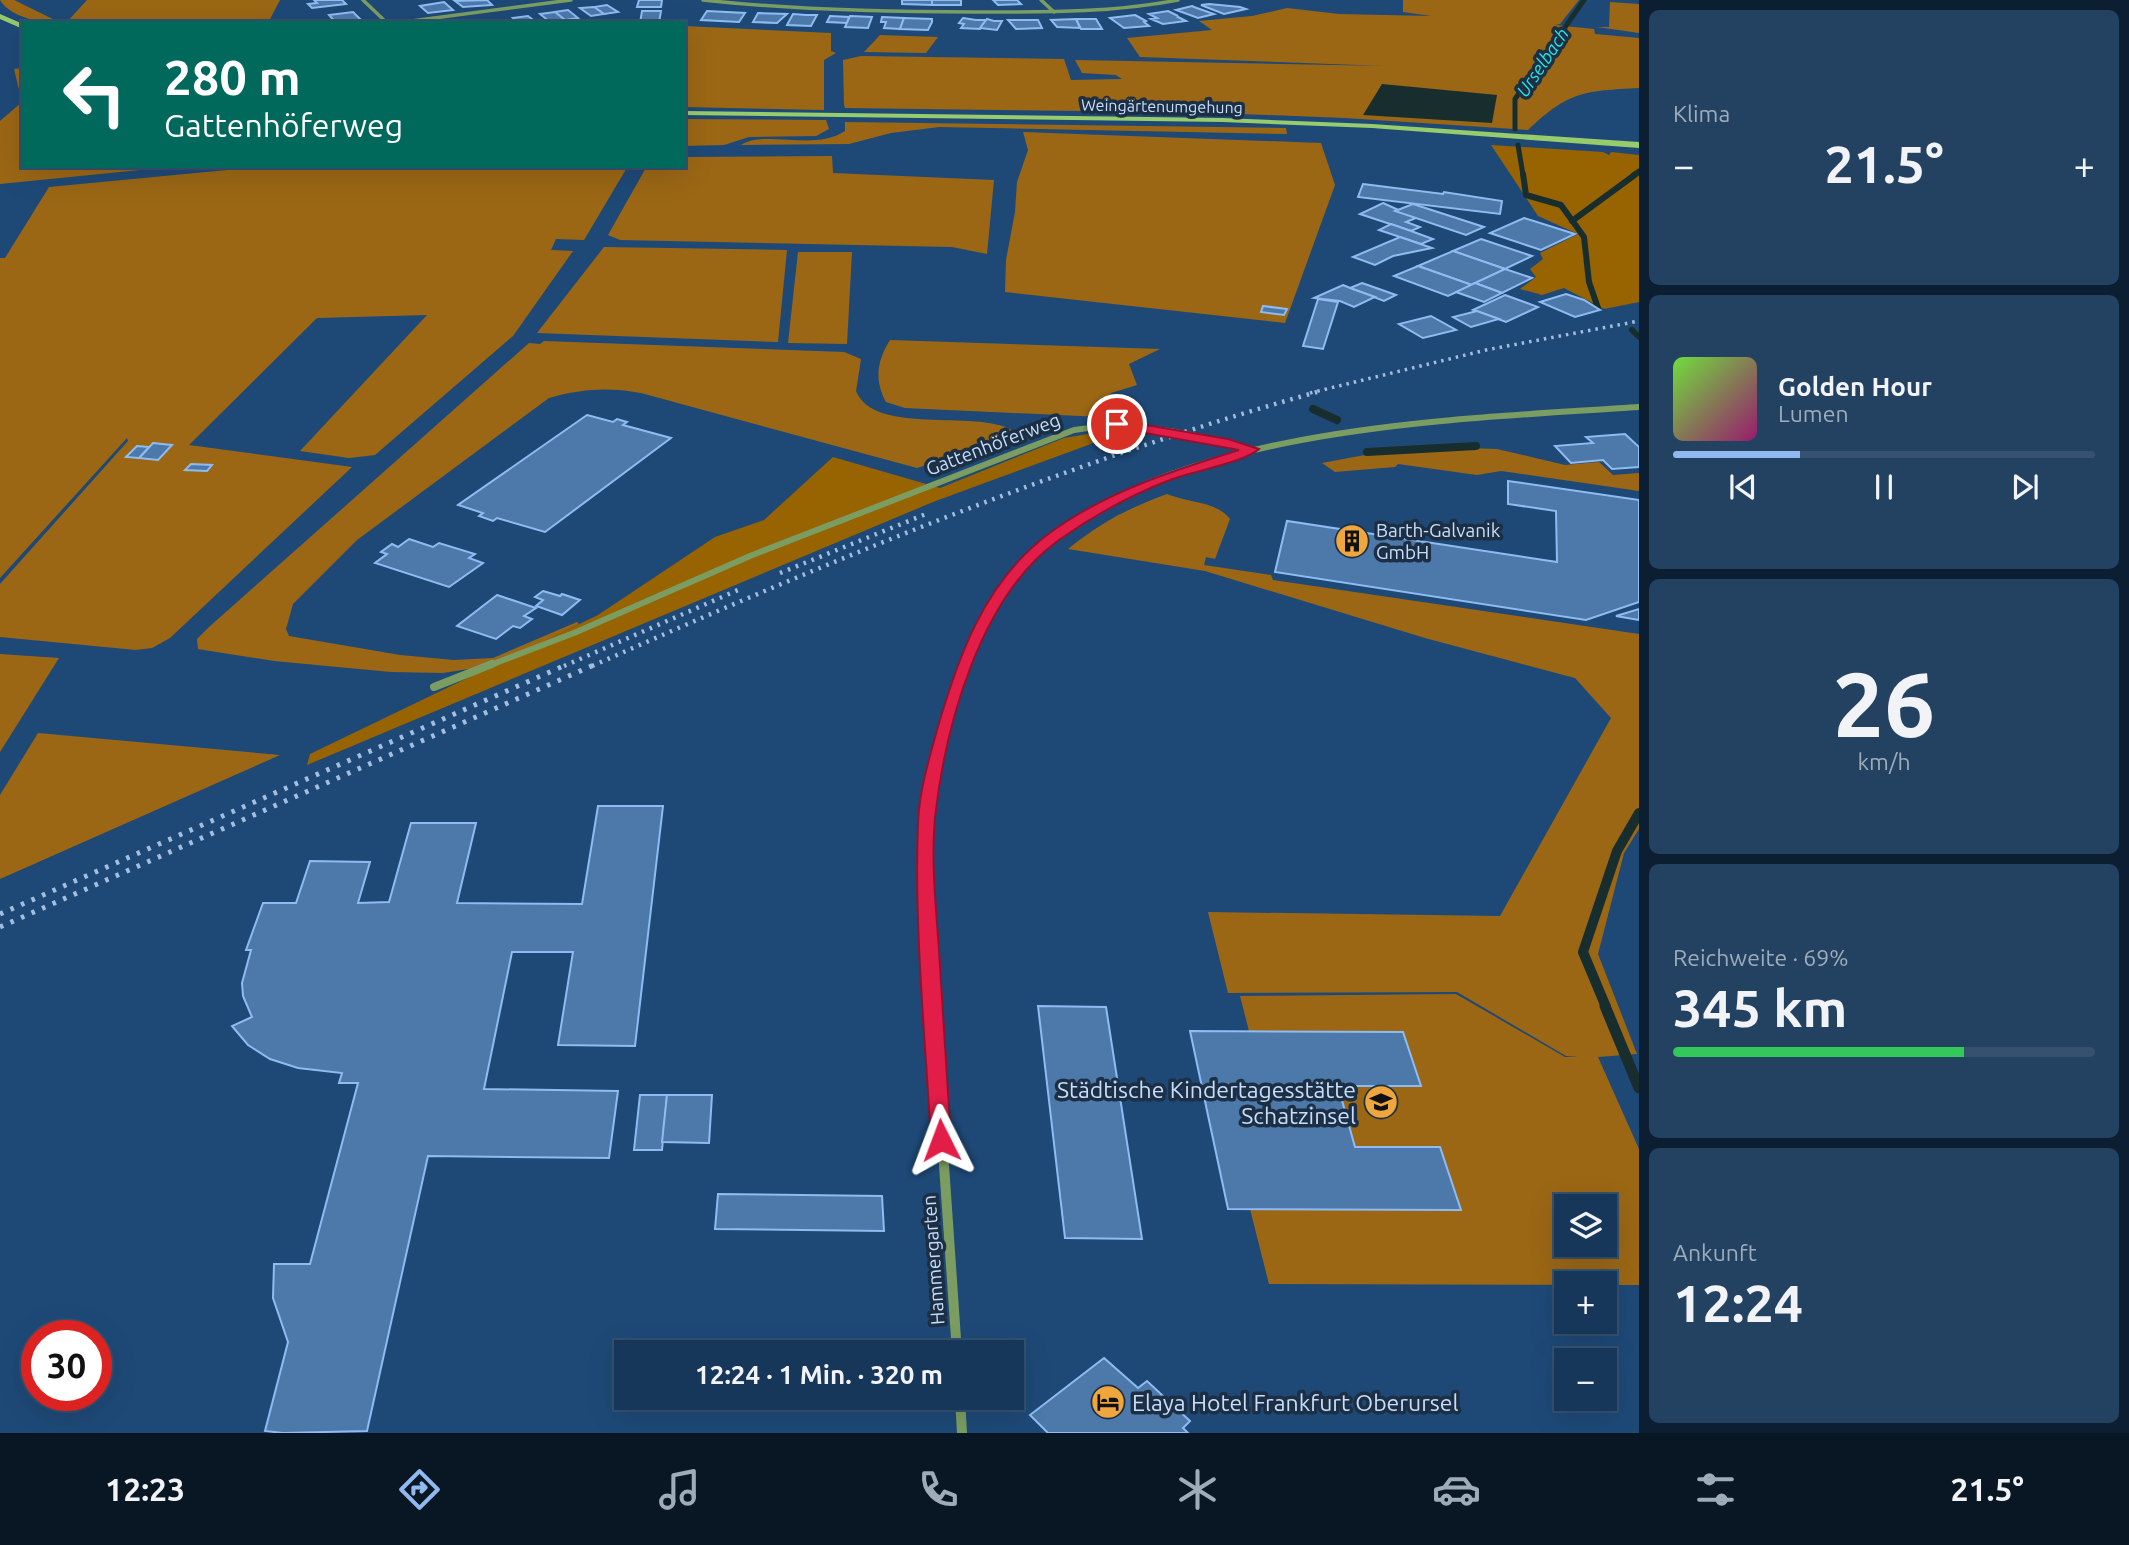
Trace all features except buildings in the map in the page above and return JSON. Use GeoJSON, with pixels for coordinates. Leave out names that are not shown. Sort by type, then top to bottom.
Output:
{"type":"FeatureCollection","features":[{"type":"Feature","properties":{"kind":"main road"},"geometry":{"type":"LineString","coordinates":[[0,16],[21,26]]}},
{"type":"Feature","properties":{"kind":"main road","name":"Weingärtenumgehung"},"geometry":{"type":"LineString","coordinates":[[686,113],[1223,120],[1372,126],[1639,145]]}},
{"type":"Feature","properties":{"kind":"street"},"geometry":{"type":"LineString","coordinates":[[363,0],[385,21]]}},
{"type":"Feature","properties":{"kind":"street"},"geometry":{"type":"LineString","coordinates":[[411,21],[571,0]]}},
{"type":"Feature","properties":{"kind":"street"},"geometry":{"type":"LineString","coordinates":[[703,0],[876,10],[1054,12],[1121,9],[1178,0]]}},
{"type":"Feature","properties":{"kind":"street"},"geometry":{"type":"LineString","coordinates":[[1041,0],[1054,12]]}},
{"type":"Feature","properties":{"kind":"street","name":"Gattenhöferweg"},"geometry":{"type":"LineString","coordinates":[[435,687],[574,633],[750,556],[1074,430],[1117,424],[1228,442],[1253,449],[1283,442],[1401,427],[1639,407]]}},
{"type":"Feature","properties":{"kind":"street","name":"Hammergarten"},"geometry":{"type":"LineString","coordinates":[[956,1340],[929,942],[927,820],[937,758],[960,676],[984,619],[1003,589],[1052,538],[1132,491],[1165,477],[1253,449]]}},
{"type":"Feature","properties":{"kind":"street"},"geometry":{"type":"LineString","coordinates":[[961,1410],[962,1433]]}},
{"type":"Feature","properties":{"kind":"shaded area"},"geometry":{"type":"Polygon","coordinates":[[[0,0],[14,0],[57,21],[36,20],[19,15],[0,0]]]}},
{"type":"Feature","properties":{"kind":"shaded area"},"geometry":{"type":"Polygon","coordinates":[[[87,0],[280,0],[269,21],[68,21],[87,0]]]}},
{"type":"Feature","properties":{"kind":"shaded area"},"geometry":{"type":"Polygon","coordinates":[[[1403,0],[1579,0],[1560,24],[1555,25],[1594,29],[1595,34],[1639,38],[1639,88],[1591,92],[1567,100],[1528,130],[1345,118],[1086,108],[1086,111],[845,108],[844,104],[843,60],[861,56],[1064,59],[1071,80],[1122,79],[1116,75],[1082,73],[1075,60],[1385,66],[1140,57],[1127,38],[1212,30],[1199,21],[1252,16],[1287,8],[1339,14],[1431,16],[1403,12],[1403,0]]]}},
{"type":"Feature","properties":{"kind":"shaded area"},"geometry":{"type":"Polygon","coordinates":[[[1610,2],[1639,4],[1639,33],[1597,27],[1609,27],[1610,2]]]}},
{"type":"Feature","properties":{"kind":"shaded area"},"geometry":{"type":"Polygon","coordinates":[[[686,26],[831,33],[831,51],[836,53],[824,60],[824,110],[686,107],[686,26]]]}},
{"type":"Feature","properties":{"kind":"shaded area"},"geometry":{"type":"Polygon","coordinates":[[[880,35],[938,37],[926,53],[864,52],[880,35]]]}},
{"type":"Feature","properties":{"kind":"shaded area"},"geometry":{"type":"Polygon","coordinates":[[[21,68],[21,98],[14,69],[21,68]]]}},
{"type":"Feature","properties":{"kind":"shaded area"},"geometry":{"type":"Polygon","coordinates":[[[1382,84],[1497,95],[1492,123],[1363,115],[1382,84]]]}},
{"type":"Feature","properties":{"kind":"shaded area"},"geometry":{"type":"Polygon","coordinates":[[[21,103],[21,168],[160,168],[0,184],[0,121],[21,103]]]}},
{"type":"Feature","properties":{"kind":"shaded area"},"geometry":{"type":"Polygon","coordinates":[[[686,119],[826,120],[829,129],[816,136],[749,137],[724,145],[686,146],[686,119]]]}},
{"type":"Feature","properties":{"kind":"shaded area"},"geometry":{"type":"Polygon","coordinates":[[[845,122],[1286,128],[1287,134],[939,127],[891,133],[849,144],[741,145],[763,139],[819,140],[833,137],[845,131],[845,122]]]}},
{"type":"Feature","properties":{"kind":"shaded area"},"geometry":{"type":"Polygon","coordinates":[[[1023,132],[1321,143],[1335,185],[1285,323],[1005,292],[1006,260],[1015,212],[1017,182],[1028,150],[1023,132]]]}},
{"type":"Feature","properties":{"kind":"shaded area"},"geometry":{"type":"Polygon","coordinates":[[[1491,145],[1639,155],[1639,302],[1604,309],[1564,288],[1542,295],[1520,289],[1536,277],[1530,269],[1543,259],[1540,253],[1578,234],[1538,216],[1491,145]]]}},
{"type":"Feature","properties":{"kind":"shaded area"},"geometry":{"type":"Polygon","coordinates":[[[832,156],[833,173],[994,180],[987,254],[952,247],[620,240],[608,235],[646,168],[686,168],[686,157],[832,156]]]}},
{"type":"Feature","properties":{"kind":"shaded area"},"geometry":{"type":"Polygon","coordinates":[[[248,168],[627,168],[584,240],[556,239],[551,250],[573,251],[513,336],[375,455],[349,458],[300,451],[427,315],[317,318],[189,445],[352,467],[170,638],[152,648],[136,650],[0,637],[0,584],[128,441],[127,438],[0,578],[0,258],[5,258],[49,187],[248,168]]]}},
{"type":"Feature","properties":{"kind":"shaded area"},"geometry":{"type":"Polygon","coordinates":[[[604,247],[787,250],[778,342],[537,333],[604,247]]]}},
{"type":"Feature","properties":{"kind":"shaded area"},"geometry":{"type":"Polygon","coordinates":[[[798,252],[852,252],[847,344],[788,343],[798,252]]]}},
{"type":"Feature","properties":{"kind":"shaded area"},"geometry":{"type":"Polygon","coordinates":[[[890,340],[1160,349],[1129,364],[1137,385],[1111,393],[1103,401],[1102,417],[905,408],[886,402],[880,386],[879,371],[882,355],[890,340]]]}},
{"type":"Feature","properties":{"kind":"shaded area"},"geometry":{"type":"Polygon","coordinates":[[[544,341],[844,352],[861,359],[856,391],[866,405],[883,413],[927,420],[975,421],[1012,430],[1009,439],[917,468],[641,393],[594,390],[549,398],[357,540],[293,604],[286,629],[289,636],[400,655],[454,660],[493,658],[577,622],[579,624],[535,646],[475,668],[443,673],[391,672],[274,661],[198,649],[197,639],[209,627],[529,343],[540,344],[544,341]]]}},
{"type":"Feature","properties":{"kind":"shaded area"},"geometry":{"type":"Polygon","coordinates":[[[1117,429],[1129,430],[933,502],[307,765],[310,754],[598,615],[715,537],[764,520],[833,457],[940,488],[1064,438],[1117,429]]]}},
{"type":"Feature","properties":{"kind":"shaded area"},"geometry":{"type":"Polygon","coordinates":[[[1497,449],[1565,465],[1599,462],[1613,475],[1639,473],[1639,491],[1501,471],[1477,475],[1398,464],[1395,467],[1335,472],[1322,463],[1381,452],[1497,449]]]}},
{"type":"Feature","properties":{"kind":"shaded area"},"geometry":{"type":"Polygon","coordinates":[[[1167,494],[1224,513],[1230,519],[1215,559],[1206,557],[1204,565],[1271,575],[1273,580],[1639,634],[1639,829],[1624,853],[1598,954],[1637,1054],[1598,1057],[1639,1149],[1639,1285],[1617,1285],[1617,1271],[1554,1271],[1554,1285],[1269,1284],[1250,1209],[1461,1210],[1440,1148],[1355,1147],[1338,1086],[1421,1086],[1403,1032],[1249,1031],[1240,996],[1456,994],[1565,1057],[1578,1057],[1566,1056],[1457,992],[1228,993],[1208,912],[1500,916],[1611,718],[1575,678],[1425,638],[1205,571],[1068,549],[1126,511],[1167,494]]]}},
{"type":"Feature","properties":{"kind":"shaded area"},"geometry":{"type":"Polygon","coordinates":[[[0,654],[59,658],[0,752],[0,654]]]}},
{"type":"Feature","properties":{"kind":"shaded area"},"geometry":{"type":"Polygon","coordinates":[[[38,733],[280,755],[0,879],[0,795],[38,733]]]}},
{"type":"Feature","properties":{"kind":"waterway","name":"Urselbach"},"geometry":{"type":"LineString","coordinates":[[1515,129],[1515,99],[1584,0]]}},
{"type":"Feature","properties":{"kind":"waterway","name":"Urselbach"},"geometry":{"type":"LineString","coordinates":[[1518,145],[1523,175]]}},
{"type":"Feature","properties":{"kind":"waterway"},"geometry":{"type":"LineString","coordinates":[[1633,175],[1639,171]]}},
{"type":"Feature","properties":{"kind":"waterway","name":"Urselbach"},"geometry":{"type":"LineString","coordinates":[[1523,174],[1526,195],[1561,205],[1572,221]]}},
{"type":"Feature","properties":{"kind":"waterway"},"geometry":{"type":"LineString","coordinates":[[1572,221],[1636,174]]}},
{"type":"Feature","properties":{"kind":"waterway","name":"Urselbach"},"geometry":{"type":"LineString","coordinates":[[1572,221],[1584,237],[1589,282],[1598,308]]}},
{"type":"Feature","properties":{"kind":"waterway","name":"Urselbach"},"geometry":{"type":"LineString","coordinates":[[1632,330],[1639,337]]}},
{"type":"Feature","properties":{"kind":"waterway"},"geometry":{"type":"LineString","coordinates":[[1313,409],[1337,420]]}},
{"type":"Feature","properties":{"kind":"waterway"},"geometry":{"type":"LineString","coordinates":[[1367,452],[1476,446]]}},
{"type":"Feature","properties":{"kind":"waterway","name":"Urselbach"},"geometry":{"type":"LineString","coordinates":[[1606,1007],[1583,952],[1617,851],[1639,813]]}},
{"type":"Feature","properties":{"kind":"waterway","name":"Urselbach"},"geometry":{"type":"LineString","coordinates":[[1605,1006],[1639,1088]]}},
{"type":"Feature","properties":{"kind":"railway"},"geometry":{"type":"LineString","coordinates":[[1310,393],[1486,350],[1639,321]]}},
{"type":"Feature","properties":{"kind":"railway"},"geometry":{"type":"LineString","coordinates":[[592,666],[770,589],[950,516],[1132,450],[1317,392]]}},
{"type":"Feature","properties":{"kind":"railway"},"geometry":{"type":"LineString","coordinates":[[780,573],[926,514]]}},
{"type":"Feature","properties":{"kind":"railway"},"geometry":{"type":"LineString","coordinates":[[564,666],[738,590]]}},
{"type":"Feature","properties":{"kind":"railway"},"geometry":{"type":"LineString","coordinates":[[0,914],[568,664]]}},
{"type":"Feature","properties":{"kind":"railway"},"geometry":{"type":"LineString","coordinates":[[0,927],[596,664]]}},
{"type":"Feature","properties":{"kind":"place","name":"Barth-Galvanik GmbH"},"geometry":{"type":"Point","coordinates":[1352,541]}},
{"type":"Feature","properties":{"kind":"place","name":"Städtische Kindertagesstätte Schatzinsel"},"geometry":{"type":"Point","coordinates":[1381,1102]}},
{"type":"Feature","properties":{"kind":"place","name":"Elaya Hotel Frankfurt Oberursel"},"geometry":{"type":"Point","coordinates":[1108,1402]}},
{"type":"Feature","properties":{"kind":"route"},"geometry":{"type":"LineString","coordinates":[[941,1140],[927,907],[927,820],[937,758],[960,676],[984,619],[1003,589],[1052,538],[1132,491],[1165,477],[1253,449],[1228,442],[1117,424]]}}]}
